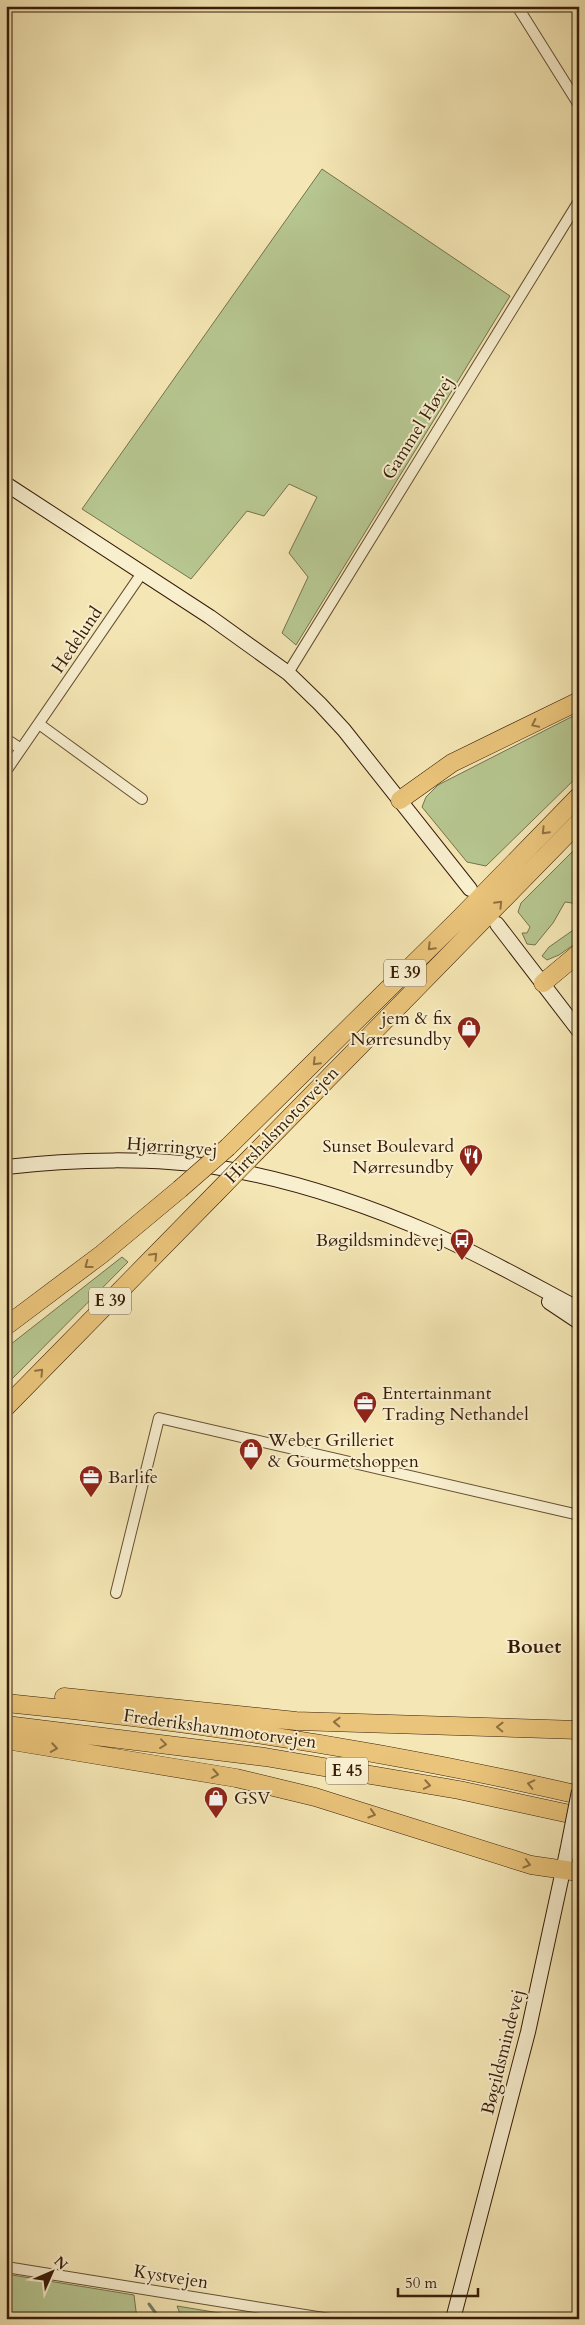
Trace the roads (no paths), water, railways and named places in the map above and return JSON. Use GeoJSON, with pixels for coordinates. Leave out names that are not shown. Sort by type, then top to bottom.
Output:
{"type":"FeatureCollection","features":[{"type":"Feature","properties":{"kind":"highway"},"geometry":{"type":"LineString","coordinates":[[400,800],[452,763],[579,701]]}},
{"type":"Feature","properties":{"kind":"highway","name":"Hirtshalsmotorvejen"},"geometry":{"type":"LineString","coordinates":[[6,1326],[102,1254],[228,1147],[425,953],[579,796]]}},
{"type":"Feature","properties":{"kind":"highway","name":"Hirtshalsmotorvejen"},"geometry":{"type":"LineString","coordinates":[[6,1407],[579,822]]}},
{"type":"Feature","properties":{"kind":"highway"},"geometry":{"type":"LineString","coordinates":[[544,983],[579,952]]}},
{"type":"Feature","properties":{"kind":"highway"},"geometry":{"type":"LineString","coordinates":[[6,1693],[296,1721],[579,1730]]}},
{"type":"Feature","properties":{"kind":"highway","name":"Frederikshavnmotorvejen"},"geometry":{"type":"LineString","coordinates":[[6,1703],[191,1724],[292,1738],[474,1771],[579,1796]]}},
{"type":"Feature","properties":{"kind":"highway","name":"Frederikshavnmotorvejen"},"geometry":{"type":"LineString","coordinates":[[6,1725],[265,1757],[459,1790],[579,1816]]}},
{"type":"Feature","properties":{"kind":"highway"},"geometry":{"type":"LineString","coordinates":[[6,1740],[112,1756],[244,1780],[315,1796],[531,1865],[570,1872]]}},
{"type":"Feature","properties":{"kind":"street"},"geometry":{"type":"LineString","coordinates":[[517,6],[579,105]]}},
{"type":"Feature","properties":{"kind":"street","name":"Gammel Høvej"},"geometry":{"type":"LineString","coordinates":[[288,674],[579,201]]}},
{"type":"Feature","properties":{"kind":"street"},"geometry":{"type":"LineString","coordinates":[[6,484],[210,617],[288,674],[320,704],[400,800],[470,889]]}},
{"type":"Feature","properties":{"kind":"street","name":"Hedelund"},"geometry":{"type":"LineString","coordinates":[[6,771],[142,573]]}},
{"type":"Feature","properties":{"kind":"street"},"geometry":{"type":"LineString","coordinates":[[38,724],[142,799]]}},
{"type":"Feature","properties":{"kind":"street"},"geometry":{"type":"LineString","coordinates":[[6,739],[21,749]]}},
{"type":"Feature","properties":{"kind":"street"},"geometry":{"type":"LineString","coordinates":[[497,924],[579,1031]]}},
{"type":"Feature","properties":{"kind":"street","name":"Hjørringvej"},"geometry":{"type":"LineString","coordinates":[[6,1167],[42,1163],[98,1162],[191,1164],[222,1168],[314,1190],[374,1210],[432,1234],[579,1309]]}},
{"type":"Feature","properties":{"kind":"street","name":"Hjørringvej"},"geometry":{"type":"LineString","coordinates":[[497,1267],[579,1322]]}},
{"type":"Feature","properties":{"kind":"street"},"geometry":{"type":"LineString","coordinates":[[116,1593],[160,1418],[579,1515]]}},
{"type":"Feature","properties":{"kind":"street","name":"Bøgildsmindevej"},"geometry":{"type":"LineString","coordinates":[[452,2319],[570,1872],[567,1852],[579,1791]]}},
{"type":"Feature","properties":{"kind":"street","name":"Kystvejen"},"geometry":{"type":"LineString","coordinates":[[6,2267],[330,2319]]}},
{"type":"Feature","properties":{"kind":"waterway"},"geometry":{"type":"LineString","coordinates":[[149,2304],[160,2319]]}},
{"type":"Feature","properties":{"kind":"place","name":"jem & fix Nørresundby"},"geometry":{"type":"Point","coordinates":[469,1049]}},
{"type":"Feature","properties":{"kind":"place","name":"Sunset Boulevard Nørresundby"},"geometry":{"type":"Point","coordinates":[471,1177]}},
{"type":"Feature","properties":{"kind":"place","name":"Bøgildsmindevej"},"geometry":{"type":"Point","coordinates":[462,1261]}},
{"type":"Feature","properties":{"kind":"place","name":"Entertainmant Trading Nethandel"},"geometry":{"type":"Point","coordinates":[365,1424]}},
{"type":"Feature","properties":{"kind":"place","name":"Weber Grilleriet & Gourmetshoppen"},"geometry":{"type":"Point","coordinates":[251,1471]}},
{"type":"Feature","properties":{"kind":"place","name":"Barlife"},"geometry":{"type":"Point","coordinates":[91,1498]}},
{"type":"Feature","properties":{"kind":"place","name":"GSV"},"geometry":{"type":"Point","coordinates":[216,1819]}},
{"type":"Feature","properties":{"kind":"district","name":"Bouet"},"geometry":{"type":"Point","coordinates":[534,1646]}}]}
